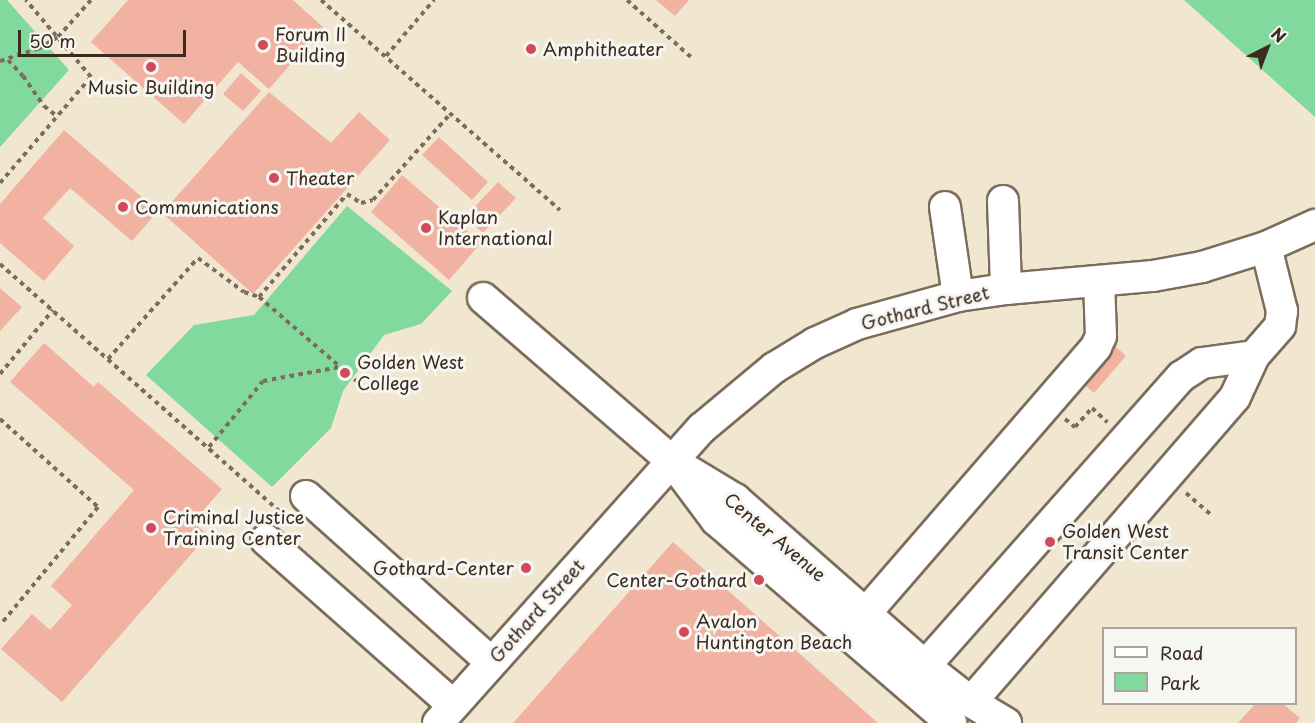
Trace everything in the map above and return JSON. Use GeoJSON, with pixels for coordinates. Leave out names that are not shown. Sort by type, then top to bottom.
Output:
{"type":"FeatureCollection","features":[{"type":"Feature","properties":{"kind":"street"},"geometry":{"type":"LineString","coordinates":[[1003,201],[1006,289]]}},
{"type":"Feature","properties":{"kind":"street"},"geometry":{"type":"LineString","coordinates":[[945,207],[958,296]]}},
{"type":"Feature","properties":{"kind":"street","name":"Gothard Street"},"geometry":{"type":"LineString","coordinates":[[446,714],[702,428],[739,395],[815,343],[857,324],[958,296],[1006,289],[1099,282],[1202,267],[1266,247],[1315,225]]}},
{"type":"Feature","properties":{"kind":"street"},"geometry":{"type":"LineString","coordinates":[[946,709],[1232,401],[1254,356],[1280,326],[1282,312],[1266,247]]}},
{"type":"Feature","properties":{"kind":"street"},"geometry":{"type":"LineString","coordinates":[[865,614],[1088,358],[1101,336],[1099,282]]}},
{"type":"Feature","properties":{"kind":"street"},"geometry":{"type":"LineString","coordinates":[[483,298],[672,461]]}},
{"type":"Feature","properties":{"kind":"street"},"geometry":{"type":"LineString","coordinates":[[925,666],[1182,376],[1202,363],[1254,356]]}},
{"type":"Feature","properties":{"kind":"street","name":"Center Avenue"},"geometry":{"type":"LineString","coordinates":[[672,461],[735,500],[925,666],[946,709]]}},
{"type":"Feature","properties":{"kind":"street","name":"Center Avenue"},"geometry":{"type":"LineString","coordinates":[[672,461],[716,520],[946,709],[1006,723]]}},
{"type":"Feature","properties":{"kind":"street"},"geometry":{"type":"LineString","coordinates":[[296,507],[492,662]]}},
{"type":"Feature","properties":{"kind":"street"},"geometry":{"type":"LineString","coordinates":[[266,540],[446,714]]}},
{"type":"Feature","properties":{"kind":"path"},"geometry":{"type":"LineString","coordinates":[[0,183],[91,77],[26,0]]}},
{"type":"Feature","properties":{"kind":"path"},"geometry":{"type":"LineString","coordinates":[[0,61],[38,49],[58,37],[91,0]]}},
{"type":"Feature","properties":{"kind":"path"},"geometry":{"type":"LineString","coordinates":[[321,0],[560,210]]}},
{"type":"Feature","properties":{"kind":"path"},"geometry":{"type":"LineString","coordinates":[[386,56],[434,0]]}},
{"type":"Feature","properties":{"kind":"path"},"geometry":{"type":"LineString","coordinates":[[627,0],[693,59]]}},
{"type":"Feature","properties":{"kind":"path"},"geometry":{"type":"LineString","coordinates":[[8,60],[23,76],[44,106],[57,117]]}},
{"type":"Feature","properties":{"kind":"path"},"geometry":{"type":"LineString","coordinates":[[259,297],[347,194],[361,203],[373,200],[451,113]]}},
{"type":"Feature","properties":{"kind":"path"},"geometry":{"type":"LineString","coordinates":[[108,359],[198,258],[244,292],[259,297],[360,384]]}},
{"type":"Feature","properties":{"kind":"path"},"geometry":{"type":"LineString","coordinates":[[0,264],[208,447],[296,507]]}},
{"type":"Feature","properties":{"kind":"path"},"geometry":{"type":"LineString","coordinates":[[0,374],[52,310]]}},
{"type":"Feature","properties":{"kind":"path"},"geometry":{"type":"LineString","coordinates":[[208,447],[263,381],[340,367]]}},
{"type":"Feature","properties":{"kind":"path"},"geometry":{"type":"LineString","coordinates":[[0,419],[98,507],[0,625]]}},
{"type":"Feature","properties":{"kind":"green space"},"geometry":{"type":"Polygon","coordinates":[[[0,0],[7,0],[69,70],[0,147],[0,0]]]}},
{"type":"Feature","properties":{"kind":"green space"},"geometry":{"type":"Polygon","coordinates":[[[1184,0],[1315,0],[1315,117],[1184,0]]]}},
{"type":"Feature","properties":{"kind":"green space"},"geometry":{"type":"Polygon","coordinates":[[[347,206],[452,291],[421,324],[384,335],[343,391],[331,428],[272,487],[146,375],[194,325],[254,315],[347,206]]]}},
{"type":"Feature","properties":{"kind":"building"},"geometry":{"type":"Polygon","coordinates":[[[128,0],[293,0],[323,27],[269,89],[238,62],[184,124],[91,42],[128,0]]]}},
{"type":"Feature","properties":{"kind":"building"},"geometry":{"type":"Polygon","coordinates":[[[656,0],[689,0],[675,16],[656,0]]]}},
{"type":"Feature","properties":{"kind":"building"},"geometry":{"type":"Polygon","coordinates":[[[241,73],[261,91],[243,111],[223,94],[241,73]]]}},
{"type":"Feature","properties":{"kind":"building","name":"Theater"},"geometry":{"type":"Polygon","coordinates":[[[269,92],[331,143],[359,112],[390,140],[253,294],[162,213],[269,92]]]}},
{"type":"Feature","properties":{"kind":"building","name":"Communications"},"geometry":{"type":"Polygon","coordinates":[[[64,130],[158,211],[132,241],[70,188],[43,218],[74,246],[44,281],[0,243],[0,204],[64,130]]]}},
{"type":"Feature","properties":{"kind":"building","name":"Kaplan International"},"geometry":{"type":"Polygon","coordinates":[[[439,137],[488,182],[472,200],[422,155],[439,137]]]}},
{"type":"Feature","properties":{"kind":"building","name":"Kaplan International"},"geometry":{"type":"Polygon","coordinates":[[[402,175],[481,243],[449,280],[371,212],[402,175]]]}},
{"type":"Feature","properties":{"kind":"building","name":"Kaplan International"},"geometry":{"type":"Polygon","coordinates":[[[498,182],[516,198],[483,233],[465,217],[498,182]]]}},
{"type":"Feature","properties":{"kind":"building"},"geometry":{"type":"Polygon","coordinates":[[[0,288],[22,307],[0,331],[0,288]]]}},
{"type":"Feature","properties":{"kind":"building","name":"Criminal Justice Training Center"},"geometry":{"type":"Polygon","coordinates":[[[44,343],[94,387],[98,382],[222,489],[193,522],[208,535],[62,702],[1,649],[32,614],[50,630],[72,605],[51,586],[134,490],[10,382],[44,343]]]}},
{"type":"Feature","properties":{"kind":"building"},"geometry":{"type":"Polygon","coordinates":[[[1113,344],[1126,356],[1094,393],[1080,381],[1113,344]]]}},
{"type":"Feature","properties":{"kind":"building","name":"Avalon Huntington Beach"},"geometry":{"type":"Polygon","coordinates":[[[673,542],[878,723],[513,723],[673,542]]]}},
{"type":"Feature","properties":{"kind":"building"},"geometry":{"type":"Polygon","coordinates":[[[1254,705],[1284,705],[1300,718],[1296,723],[1238,723],[1254,705]]]}},
{"type":"Feature","properties":{"kind":"place","name":"Forum II Building"},"geometry":{"type":"Point","coordinates":[263,45]}},
{"type":"Feature","properties":{"kind":"place","name":"Amphitheater"},"geometry":{"type":"Point","coordinates":[531,49]}},
{"type":"Feature","properties":{"kind":"place","name":"Music Building"},"geometry":{"type":"Point","coordinates":[151,67]}},
{"type":"Feature","properties":{"kind":"place","name":"Theater"},"geometry":{"type":"Point","coordinates":[274,178]}},
{"type":"Feature","properties":{"kind":"place","name":"Communications"},"geometry":{"type":"Point","coordinates":[123,207]}},
{"type":"Feature","properties":{"kind":"place","name":"Kaplan International"},"geometry":{"type":"Point","coordinates":[426,228]}},
{"type":"Feature","properties":{"kind":"place","name":"Golden West College"},"geometry":{"type":"Point","coordinates":[345,373]}},
{"type":"Feature","properties":{"kind":"place","name":"Criminal Justice Training Center"},"geometry":{"type":"Point","coordinates":[151,528]}},
{"type":"Feature","properties":{"kind":"place","name":"Golden West Transit Center"},"geometry":{"type":"Point","coordinates":[1050,542]}},
{"type":"Feature","properties":{"kind":"place","name":"Gothard-Center"},"geometry":{"type":"Point","coordinates":[526,568]}},
{"type":"Feature","properties":{"kind":"place","name":"Center-Gothard"},"geometry":{"type":"Point","coordinates":[759,580]}},
{"type":"Feature","properties":{"kind":"place","name":"Avalon Huntington Beach"},"geometry":{"type":"Point","coordinates":[684,632]}}]}
